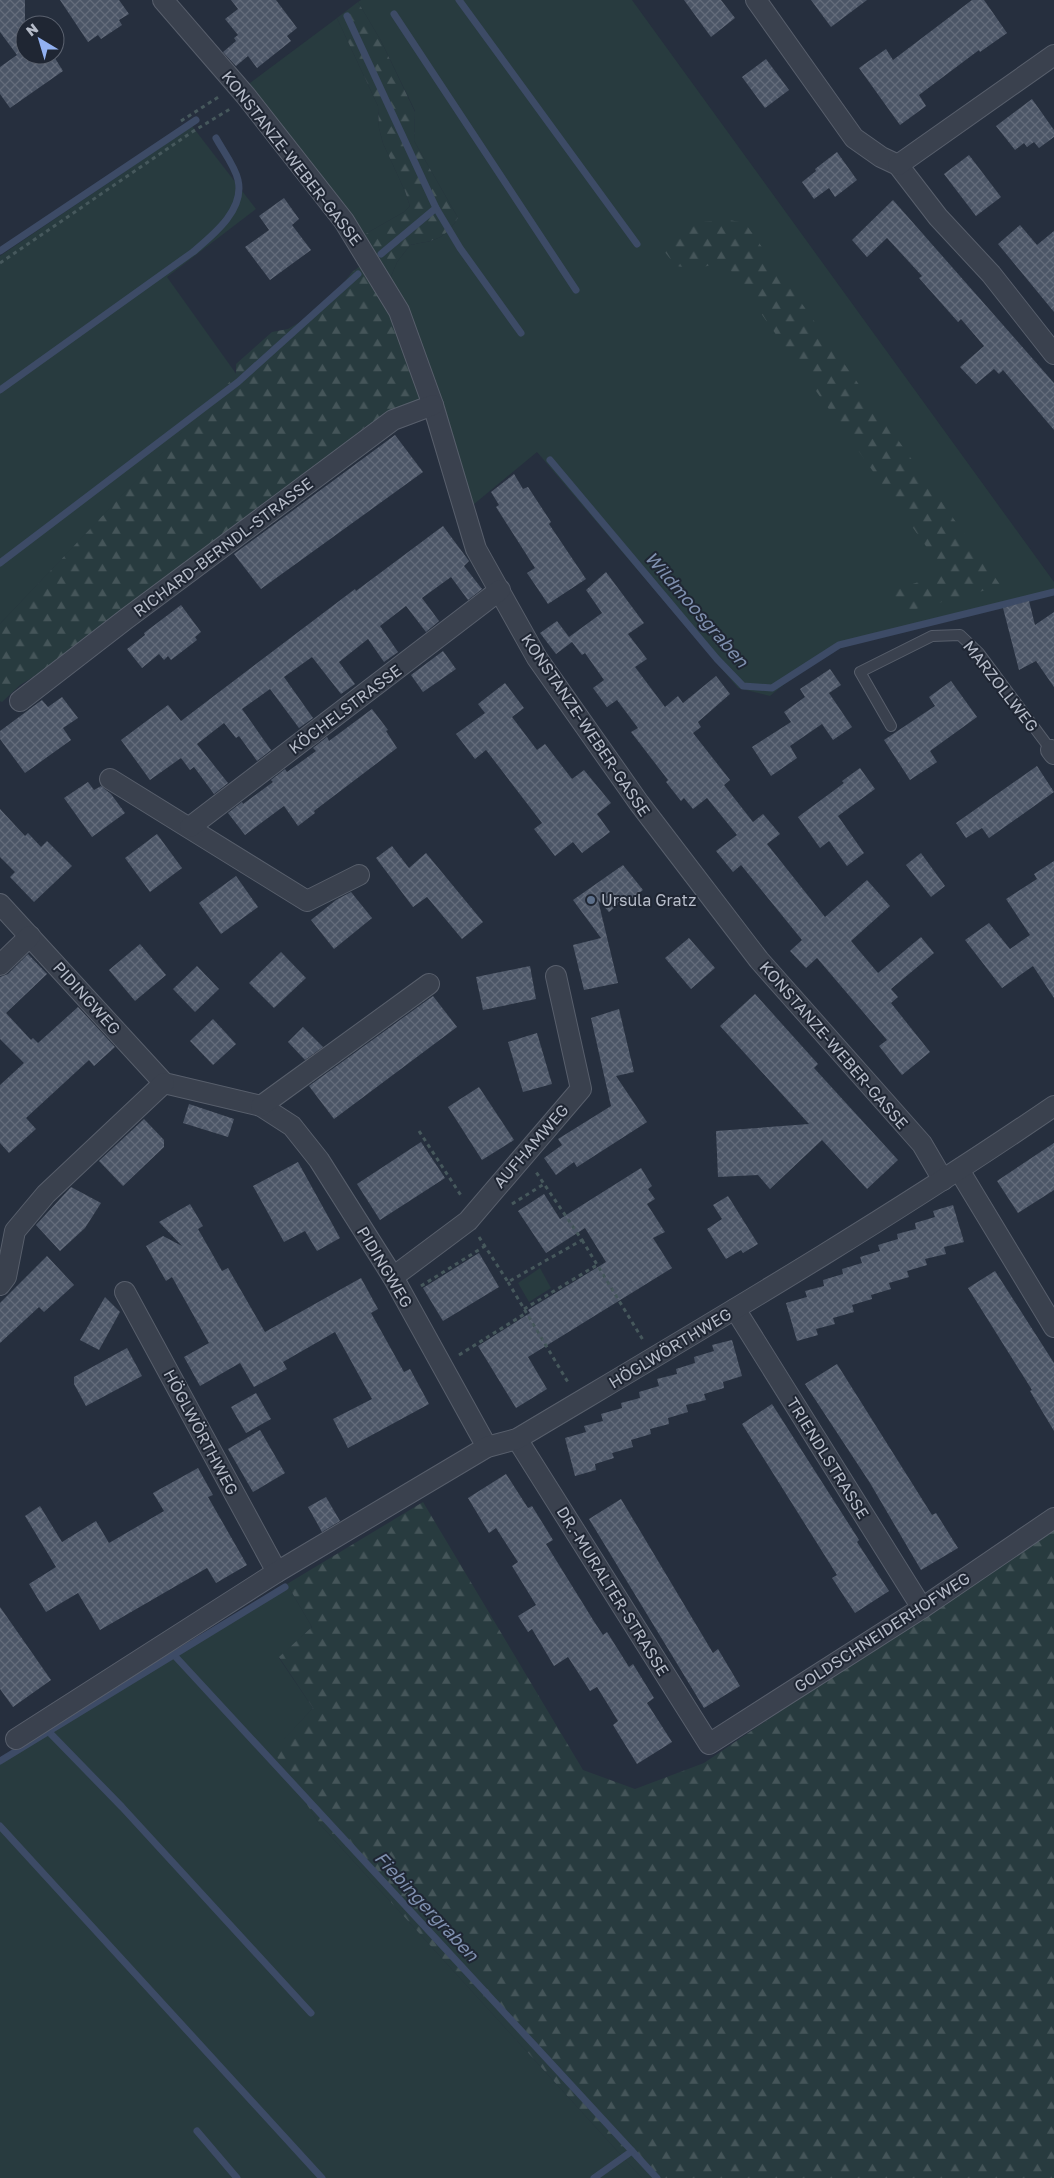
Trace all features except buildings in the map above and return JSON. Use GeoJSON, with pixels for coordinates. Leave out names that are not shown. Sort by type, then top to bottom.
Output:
{"type":"FeatureCollection","features":[{"type":"Feature","properties":{"kind":"street","name":"KONSTANZE-WEBER-GASSE"},"geometry":{"type":"LineString","coordinates":[[163,0],[233,80],[344,221],[399,311],[433,405],[476,549],[537,658],[639,803],[759,960],[951,1175],[1054,1327]]}},
{"type":"Feature","properties":{"kind":"street"},"geometry":{"type":"LineString","coordinates":[[756,0],[854,138],[881,157],[898,165],[938,217],[991,274],[1054,354]]}},
{"type":"Feature","properties":{"kind":"street"},"geometry":{"type":"LineString","coordinates":[[898,165],[1054,56]]}},
{"type":"Feature","properties":{"kind":"street","name":"RICHARD-BERNDL-STRASSE"},"geometry":{"type":"LineString","coordinates":[[20,701],[126,619],[393,420],[433,405]]}},
{"type":"Feature","properties":{"kind":"street","name":"KÖCHELSTRASSE"},"geometry":{"type":"LineString","coordinates":[[190,827],[500,590]]}},
{"type":"Feature","properties":{"kind":"street"},"geometry":{"type":"LineString","coordinates":[[110,779],[190,827],[307,902],[359,875]]}},
{"type":"Feature","properties":{"kind":"street","name":"PIDINGWEG"},"geometry":{"type":"LineString","coordinates":[[0,904],[164,1083],[261,1106],[292,1126],[319,1160],[393,1277],[487,1447]]}},
{"type":"Feature","properties":{"kind":"street"},"geometry":{"type":"LineString","coordinates":[[0,965],[30,936]]}},
{"type":"Feature","properties":{"kind":"street","name":"AUFHAMWEG"},"geometry":{"type":"LineString","coordinates":[[393,1277],[470,1218],[581,1089],[556,976]]}},
{"type":"Feature","properties":{"kind":"street"},"geometry":{"type":"LineString","coordinates":[[261,1106],[429,984]]}},
{"type":"Feature","properties":{"kind":"street"},"geometry":{"type":"LineString","coordinates":[[0,1285],[6,1278],[15,1231],[46,1194],[164,1083]]}},
{"type":"Feature","properties":{"kind":"street","name":"HÖGLWÖRTHWEG"},"geometry":{"type":"LineString","coordinates":[[16,1739],[277,1572],[487,1447],[517,1439],[735,1309],[951,1175],[1054,1106]]}},
{"type":"Feature","properties":{"kind":"street","name":"HÖGLWÖRTHWEG"},"geometry":{"type":"LineString","coordinates":[[125,1292],[277,1572]]}},
{"type":"Feature","properties":{"kind":"street","name":"TRIENDLSTRASSE"},"geometry":{"type":"LineString","coordinates":[[735,1309],[922,1608]]}},
{"type":"Feature","properties":{"kind":"street","name":"DR.-MURALTER-STRASSE"},"geometry":{"type":"LineString","coordinates":[[517,1439],[709,1744]]}},
{"type":"Feature","properties":{"kind":"street","name":"GOLDSCHNEIDERHOFWEG"},"geometry":{"type":"LineString","coordinates":[[709,1744],[922,1608],[1054,1518]]}},
{"type":"Feature","properties":{"kind":"lane","name":"MARZOLLWEG"},"geometry":{"type":"LineString","coordinates":[[890,726],[860,672],[932,636],[960,634],[979,653],[1053,752]]}},
{"type":"Feature","properties":{"kind":"path"},"geometry":{"type":"LineString","coordinates":[[181,121],[223,94],[233,80]]}},
{"type":"Feature","properties":{"kind":"path"},"geometry":{"type":"LineString","coordinates":[[0,263],[192,132],[233,108],[246,96]]}},
{"type":"Feature","properties":{"kind":"path"},"geometry":{"type":"LineString","coordinates":[[419,1131],[485,1246],[579,1402]]}},
{"type":"Feature","properties":{"kind":"path"},"geometry":{"type":"LineString","coordinates":[[524,1154],[582,1240],[654,1357]]}},
{"type":"Feature","properties":{"kind":"path"},"geometry":{"type":"LineString","coordinates":[[508,1282],[582,1240]]}},
{"type":"Feature","properties":{"kind":"path"},"geometry":{"type":"LineString","coordinates":[[415,1290],[485,1246]]}},
{"type":"Feature","properties":{"kind":"path"},"geometry":{"type":"LineString","coordinates":[[456,1357],[597,1265]]}},
{"type":"Feature","properties":{"kind":"green space"},"geometry":{"type":"Polygon","coordinates":[[[361,0],[632,0],[1054,582],[1054,593],[824,651],[770,696],[738,688],[537,452],[473,505],[437,384],[389,281],[397,262],[410,245],[438,238],[453,226],[458,218],[414,141],[415,111],[381,41],[358,2],[361,0]]]}},
{"type":"Feature","properties":{"kind":"green space"},"geometry":{"type":"Polygon","coordinates":[[[358,2],[381,41],[415,112],[414,141],[458,218],[448,231],[438,238],[410,245],[397,262],[389,281],[437,384],[404,411],[366,426],[341,448],[257,508],[236,526],[113,616],[48,668],[20,685],[2,702],[0,701],[0,624],[236,375],[236,364],[272,332],[288,329],[305,319],[343,284],[352,272],[373,257],[362,236],[404,212],[410,206],[383,143],[379,128],[378,106],[337,18],[358,2]]]}},
{"type":"Feature","properties":{"kind":"green space"},"geometry":{"type":"Polygon","coordinates":[[[337,18],[378,106],[379,128],[383,143],[410,206],[404,212],[362,236],[246,86],[337,18]]]}},
{"type":"Feature","properties":{"kind":"green space"},"geometry":{"type":"Polygon","coordinates":[[[192,126],[256,209],[167,277],[237,375],[0,624],[0,256],[192,126]]]}},
{"type":"Feature","properties":{"kind":"green space"},"geometry":{"type":"Polygon","coordinates":[[[729,220],[745,223],[1001,586],[894,615],[889,592],[945,573],[724,261],[697,269],[676,266],[664,251],[669,236],[676,231],[690,225],[729,220]]]}},
{"type":"Feature","properties":{"kind":"green space"},"geometry":{"type":"Polygon","coordinates":[[[540,1268],[551,1288],[529,1302],[518,1283],[540,1268]]]}},
{"type":"Feature","properties":{"kind":"green space"},"geometry":{"type":"Polygon","coordinates":[[[423,1502],[583,1770],[635,1789],[704,1763],[1054,1526],[1054,2178],[642,2178],[318,1822],[273,1751],[313,1708],[279,1657],[312,1627],[287,1584],[423,1502]]]}},
{"type":"Feature","properties":{"kind":"green space"},"geometry":{"type":"Polygon","coordinates":[[[287,1584],[312,1627],[279,1658],[313,1708],[274,1751],[318,1822],[642,2178],[0,2178],[0,1760],[287,1584]]]}},
{"type":"Feature","properties":{"kind":"waterway"},"geometry":{"type":"LineString","coordinates":[[459,0],[637,244]]}},
{"type":"Feature","properties":{"kind":"waterway"},"geometry":{"type":"LineString","coordinates":[[394,14],[576,290]]}},
{"type":"Feature","properties":{"kind":"waterway"},"geometry":{"type":"LineString","coordinates":[[347,16],[436,208],[460,248],[521,333]]}},
{"type":"Feature","properties":{"kind":"waterway"},"geometry":{"type":"LineString","coordinates":[[0,251],[196,120]]}},
{"type":"Feature","properties":{"kind":"waterway"},"geometry":{"type":"LineString","coordinates":[[0,390],[193,252],[226,221],[237,202],[238,180],[232,164],[216,138]]}},
{"type":"Feature","properties":{"kind":"waterway"},"geometry":{"type":"LineString","coordinates":[[381,254],[436,208]]}},
{"type":"Feature","properties":{"kind":"waterway"},"geometry":{"type":"LineString","coordinates":[[0,563],[238,382],[358,274]]}},
{"type":"Feature","properties":{"kind":"waterway","name":"Wildmoosgraben"},"geometry":{"type":"LineString","coordinates":[[550,460],[717,659],[743,686],[772,688],[839,645],[1054,592]]}},
{"type":"Feature","properties":{"kind":"waterway","name":"Fiebingergraben"},"geometry":{"type":"LineString","coordinates":[[0,1761],[285,1587]]}},
{"type":"Feature","properties":{"kind":"waterway","name":"Fiebingergraben"},"geometry":{"type":"LineString","coordinates":[[174,1655],[657,2178]]}},
{"type":"Feature","properties":{"kind":"waterway"},"geometry":{"type":"LineString","coordinates":[[49,1732],[122,1807],[311,2013]]}},
{"type":"Feature","properties":{"kind":"waterway"},"geometry":{"type":"LineString","coordinates":[[0,1826],[322,2178]]}},
{"type":"Feature","properties":{"kind":"waterway"},"geometry":{"type":"LineString","coordinates":[[197,2131],[237,2178]]}},
{"type":"Feature","properties":{"kind":"waterway"},"geometry":{"type":"LineString","coordinates":[[594,2178],[632,2151]]}},
{"type":"Feature","properties":{"kind":"place","name":"Ursula Gratz"},"geometry":{"type":"Point","coordinates":[591,900]}}]}
